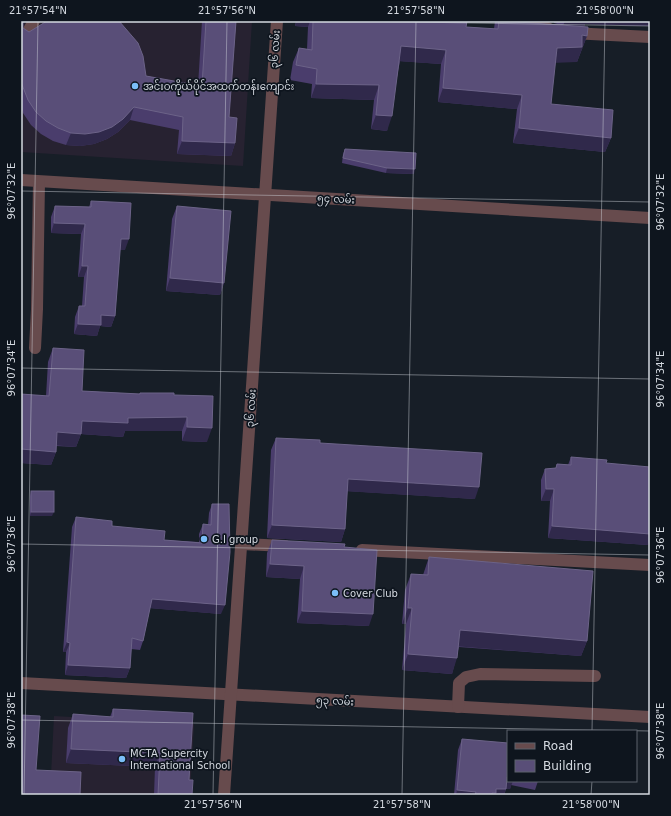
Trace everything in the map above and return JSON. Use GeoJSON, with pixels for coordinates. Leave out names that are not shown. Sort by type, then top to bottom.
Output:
{"type":"FeatureCollection","features":[{"type":"Feature","properties":{"kind":"street"},"geometry":{"type":"LineString","coordinates":[[25,37],[34,21]]}},
{"type":"Feature","properties":{"kind":"street","name":"၃၆ လမ်း"},"geometry":{"type":"LineString","coordinates":[[224,795],[277,21]]}},
{"type":"Feature","properties":{"kind":"street"},"geometry":{"type":"LineString","coordinates":[[534,21],[547,30],[562,33],[650,36]]}},
{"type":"Feature","properties":{"kind":"street","name":"၅၄ လမ်း"},"geometry":{"type":"LineString","coordinates":[[21,180],[650,218]]}},
{"type":"Feature","properties":{"kind":"street"},"geometry":{"type":"LineString","coordinates":[[35,348],[37,309],[38,182]]}},
{"type":"Feature","properties":{"kind":"street"},"geometry":{"type":"LineString","coordinates":[[242,544],[296,547]]}},
{"type":"Feature","properties":{"kind":"street"},"geometry":{"type":"LineString","coordinates":[[350,550],[650,565]]}},
{"type":"Feature","properties":{"kind":"street"},"geometry":{"type":"LineString","coordinates":[[458,707],[459,683],[466,678],[480,674],[594,676]]}},
{"type":"Feature","properties":{"kind":"street","name":"၅၃ လမ်း"},"geometry":{"type":"LineString","coordinates":[[21,682],[231,695],[650,717]]}},
{"type":"Feature","properties":{"kind":"shaded area","name":"အင်းဝကိုယ်ပိုင်အထက်တန်းကျောင်း"},"geometry":{"type":"Polygon","coordinates":[[[21,21],[252,21],[243,166],[21,152],[21,21]]]}},
{"type":"Feature","properties":{"kind":"shaded area","name":"MCTA Supercity International School"},"geometry":{"type":"Polygon","coordinates":[[[54,716],[194,724],[190,795],[50,795],[54,716]]]}},
{"type":"Feature","properties":{"kind":"building"},"geometry":{"type":"Polygon","coordinates":[[[21,21],[23,21],[23,28],[29,32],[47,21],[119,21],[138,43],[143,56],[146,76],[202,86],[206,21],[236,21],[229,117],[237,118],[235,143],[182,141],[183,117],[134,107],[123,119],[112,127],[99,132],[85,134],[71,133],[58,128],[46,121],[36,112],[28,100],[21,82],[21,21]]]}},
{"type":"Feature","properties":{"kind":"building"},"geometry":{"type":"Polygon","coordinates":[[[313,21],[467,21],[466,27],[498,29],[499,21],[518,21],[588,27],[587,36],[582,35],[582,47],[557,48],[551,104],[613,110],[611,138],[519,128],[522,95],[443,88],[446,50],[401,46],[392,116],[376,115],[379,85],[316,84],[317,69],[296,65],[299,48],[312,50],[313,21]]]}},
{"type":"Feature","properties":{"kind":"building"},"geometry":{"type":"Polygon","coordinates":[[[345,149],[416,153],[415,169],[387,168],[343,158],[345,149]]]}},
{"type":"Feature","properties":{"kind":"building"},"geometry":{"type":"Polygon","coordinates":[[[91,201],[131,203],[129,239],[121,239],[115,316],[101,315],[101,325],[78,324],[79,306],[85,306],[88,266],[82,266],[85,224],[54,223],[55,206],[91,207],[91,201]]]}},
{"type":"Feature","properties":{"kind":"building"},"geometry":{"type":"Polygon","coordinates":[[[177,206],[231,211],[224,283],[170,278],[177,206]]]}},
{"type":"Feature","properties":{"kind":"building"},"geometry":{"type":"Polygon","coordinates":[[[53,348],[84,350],[82,391],[140,394],[174,393],[174,395],[213,396],[212,428],[187,427],[187,417],[128,418],[128,423],[82,421],[81,434],[57,432],[56,452],[21,449],[21,394],[49,396],[53,348]]]}},
{"type":"Feature","properties":{"kind":"building"},"geometry":{"type":"Polygon","coordinates":[[[276,438],[320,440],[320,443],[482,453],[479,487],[348,479],[345,529],[272,525],[276,438]]]}},
{"type":"Feature","properties":{"kind":"building"},"geometry":{"type":"Polygon","coordinates":[[[571,457],[607,460],[606,463],[650,467],[650,534],[552,526],[554,489],[546,489],[545,469],[556,468],[557,464],[571,465],[571,457]]]}},
{"type":"Feature","properties":{"kind":"building"},"geometry":{"type":"Polygon","coordinates":[[[31,491],[54,491],[54,512],[31,512],[31,491]]]}},
{"type":"Feature","properties":{"kind":"building"},"geometry":{"type":"Polygon","coordinates":[[[212,504],[229,504],[230,552],[225,605],[152,599],[143,641],[132,638],[130,668],[68,665],[70,643],[67,642],[76,517],[112,521],[112,526],[165,531],[164,540],[202,543],[203,524],[211,525],[212,504]]]}},
{"type":"Feature","properties":{"kind":"building","name":"Cover Club"},"geometry":{"type":"Polygon","coordinates":[[[272,540],[345,544],[344,547],[377,550],[373,614],[302,611],[304,566],[270,564],[272,540]]]}},
{"type":"Feature","properties":{"kind":"building"},"geometry":{"type":"Polygon","coordinates":[[[429,557],[593,571],[587,641],[460,630],[457,658],[408,654],[412,608],[408,608],[411,574],[428,575],[429,557]]]}},
{"type":"Feature","properties":{"kind":"building"},"geometry":{"type":"Polygon","coordinates":[[[113,709],[193,713],[189,780],[193,780],[192,795],[158,795],[160,753],[71,749],[73,714],[113,717],[113,709]]]}},
{"type":"Feature","properties":{"kind":"building"},"geometry":{"type":"Polygon","coordinates":[[[21,715],[40,716],[36,770],[81,772],[80,795],[21,795],[21,715]]]}},
{"type":"Feature","properties":{"kind":"building"},"geometry":{"type":"Polygon","coordinates":[[[462,739],[507,743],[506,789],[496,789],[496,793],[492,793],[492,795],[475,795],[476,792],[457,790],[462,739]]]}},
{"type":"Feature","properties":{"kind":"place","name":"အင်းဝကိုယ်ပိုင်အထက်တန်းကျောင်း"},"geometry":{"type":"Point","coordinates":[135,86]}},
{"type":"Feature","properties":{"kind":"place","name":"G.I group"},"geometry":{"type":"Point","coordinates":[204,539]}},
{"type":"Feature","properties":{"kind":"place","name":"Cover Club"},"geometry":{"type":"Point","coordinates":[335,593]}},
{"type":"Feature","properties":{"kind":"place","name":"MCTA Supercity International School"},"geometry":{"type":"Point","coordinates":[122,759]}}]}
